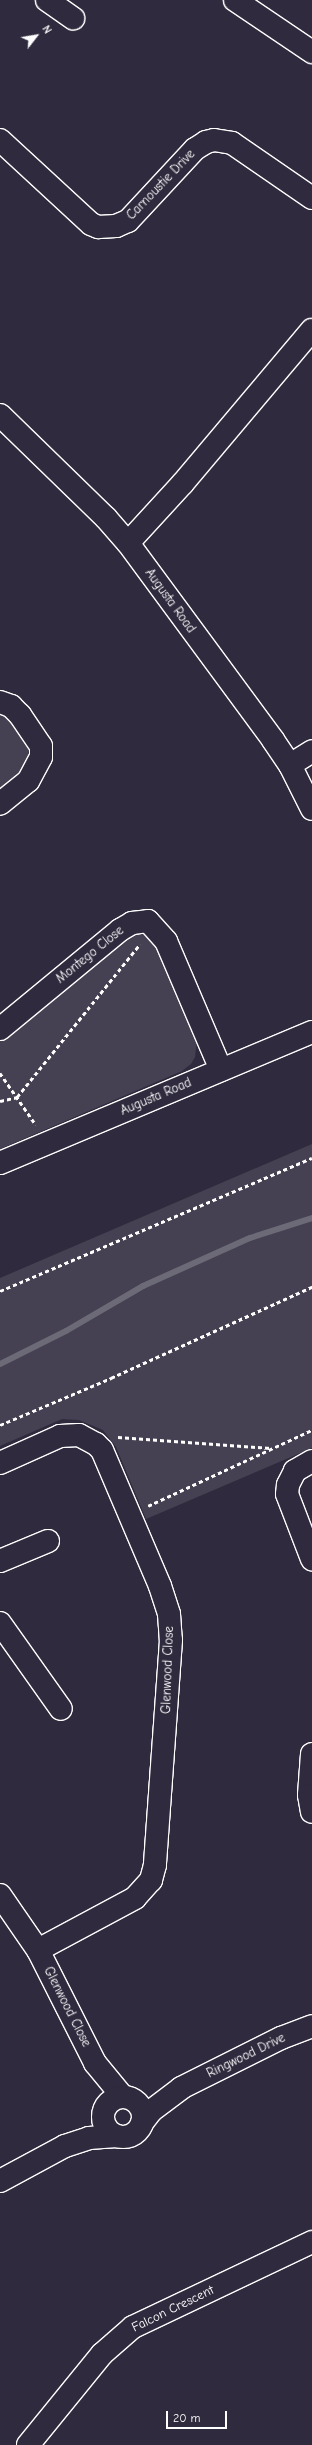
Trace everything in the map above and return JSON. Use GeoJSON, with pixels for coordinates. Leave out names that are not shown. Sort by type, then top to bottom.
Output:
{"type":"FeatureCollection","features":[{"type":"Feature","properties":{"kind":"street"},"geometry":{"type":"LineString","coordinates":[[47,0],[73,18]]}},
{"type":"Feature","properties":{"kind":"street"},"geometry":{"type":"LineString","coordinates":[[235,0],[312,52]]}},
{"type":"Feature","properties":{"kind":"street","name":"Carnoustie Drive"},"geometry":{"type":"LineString","coordinates":[[0,140],[91,224],[98,227],[116,226],[128,221],[195,149],[206,142],[214,140],[232,143],[312,198]]}},
{"type":"Feature","properties":{"kind":"street"},"geometry":{"type":"LineString","coordinates":[[128,543],[183,483],[312,330]]}},
{"type":"Feature","properties":{"kind":"street","name":"Augusta Road"},"geometry":{"type":"LineString","coordinates":[[0,415],[106,518],[128,543],[290,765],[312,809]]}},
{"type":"Feature","properties":{"kind":"street"},"geometry":{"type":"LineString","coordinates":[[0,702],[11,706],[20,715],[41,746],[41,757],[28,781],[0,804]]}},
{"type":"Feature","properties":{"kind":"street"},"geometry":{"type":"LineString","coordinates":[[290,765],[312,751]]}},
{"type":"Feature","properties":{"kind":"street","name":"Montego Close"},"geometry":{"type":"LineString","coordinates":[[0,1029],[120,930],[140,920],[148,921],[154,926]]}},
{"type":"Feature","properties":{"kind":"street"},"geometry":{"type":"LineString","coordinates":[[154,926],[166,941],[221,1070]]}},
{"type":"Feature","properties":{"kind":"street","name":"Augusta Road"},"geometry":{"type":"LineString","coordinates":[[0,1163],[312,1032]]}},
{"type":"Feature","properties":{"kind":"street"},"geometry":{"type":"LineString","coordinates":[[0,1463],[60,1436],[79,1435],[96,1444]]}},
{"type":"Feature","properties":{"kind":"street","name":"Glenwood Close"},"geometry":{"type":"LineString","coordinates":[[38,1950],[135,1898],[151,1880],[156,1864],[171,1640],[169,1614],[160,1586],[102,1450],[96,1444]]}},
{"type":"Feature","properties":{"kind":"street"},"geometry":{"type":"LineString","coordinates":[[312,1462],[295,1471],[288,1485],[288,1494],[312,1559]]}},
{"type":"Feature","properties":{"kind":"street"},"geometry":{"type":"LineString","coordinates":[[0,1561],[48,1541]]}},
{"type":"Feature","properties":{"kind":"street"},"geometry":{"type":"LineString","coordinates":[[0,1623],[61,1709]]}},
{"type":"Feature","properties":{"kind":"street"},"geometry":{"type":"LineString","coordinates":[[312,1754],[309,1795],[312,1812]]}},
{"type":"Feature","properties":{"kind":"street","name":"Glenwood Close"},"geometry":{"type":"LineString","coordinates":[[0,1895],[38,1950],[95,2063],[126,2097]]}},
{"type":"Feature","properties":{"kind":"street","name":"Ringwood Drive"},"geometry":{"type":"LineString","coordinates":[[142,2123],[151,2111],[181,2088],[281,2038],[312,2026]]}},
{"type":"Feature","properties":{"kind":"street","name":"Glenwood Close"},"geometry":{"type":"LineString","coordinates":[[95,2063],[104,2110]]}},
{"type":"Feature","properties":{"kind":"street","name":"Ringwood Drive"},"geometry":{"type":"LineString","coordinates":[[126,2097],[143,2096],[181,2088]]}},
{"type":"Feature","properties":{"kind":"street"},"geometry":{"type":"LineString","coordinates":[[0,2181],[65,2146],[89,2138],[130,2135],[138,2130],[142,2123],[143,2117],[139,2105],[126,2097],[113,2099],[104,2110],[65,2146]]}},
{"type":"Feature","properties":{"kind":"street"},"geometry":{"type":"LineString","coordinates":[[104,2110],[104,2122],[107,2128],[117,2136]]}},
{"type":"Feature","properties":{"kind":"street","name":"Falcon Crescent"},"geometry":{"type":"LineString","coordinates":[[28,2445],[102,2354],[133,2327],[312,2242]]}},
{"type":"Feature","properties":{"kind":"path"},"geometry":{"type":"LineString","coordinates":[[0,1101],[17,1097],[154,926]]}},
{"type":"Feature","properties":{"kind":"path"},"geometry":{"type":"LineString","coordinates":[[0,1073],[48,1143]]}},
{"type":"Feature","properties":{"kind":"path"},"geometry":{"type":"LineString","coordinates":[[0,1291],[312,1158]]}},
{"type":"Feature","properties":{"kind":"path"},"geometry":{"type":"LineString","coordinates":[[0,1425],[111,1378],[312,1287]]}},
{"type":"Feature","properties":{"kind":"path"},"geometry":{"type":"LineString","coordinates":[[129,1515],[312,1430]]}},
{"type":"Feature","properties":{"kind":"path"},"geometry":{"type":"LineString","coordinates":[[96,1444],[105,1438],[120,1437],[271,1448]]}},
{"type":"Feature","properties":{"kind":"shaded area"},"geometry":{"type":"Polygon","coordinates":[[[0,713],[7,716],[28,741],[29,751],[26,766],[21,774],[0,791],[0,713]]]}},
{"type":"Feature","properties":{"kind":"shaded area"},"geometry":{"type":"Polygon","coordinates":[[[134,932],[142,932],[150,936],[156,943],[197,1039],[195,1057],[191,1064],[182,1071],[0,1149],[0,1041],[122,940],[134,932]]]}},
{"type":"Feature","properties":{"kind":"shaded area"},"geometry":{"type":"Polygon","coordinates":[[[312,1144],[312,1448],[146,1519],[116,1447],[103,1430],[79,1420],[62,1419],[0,1446],[0,1278],[312,1144]]]}},
{"type":"Feature","properties":{"kind":"waterway"},"geometry":{"type":"LineString","coordinates":[[0,1364],[66,1331],[143,1286],[250,1238],[312,1218]]}}]}
